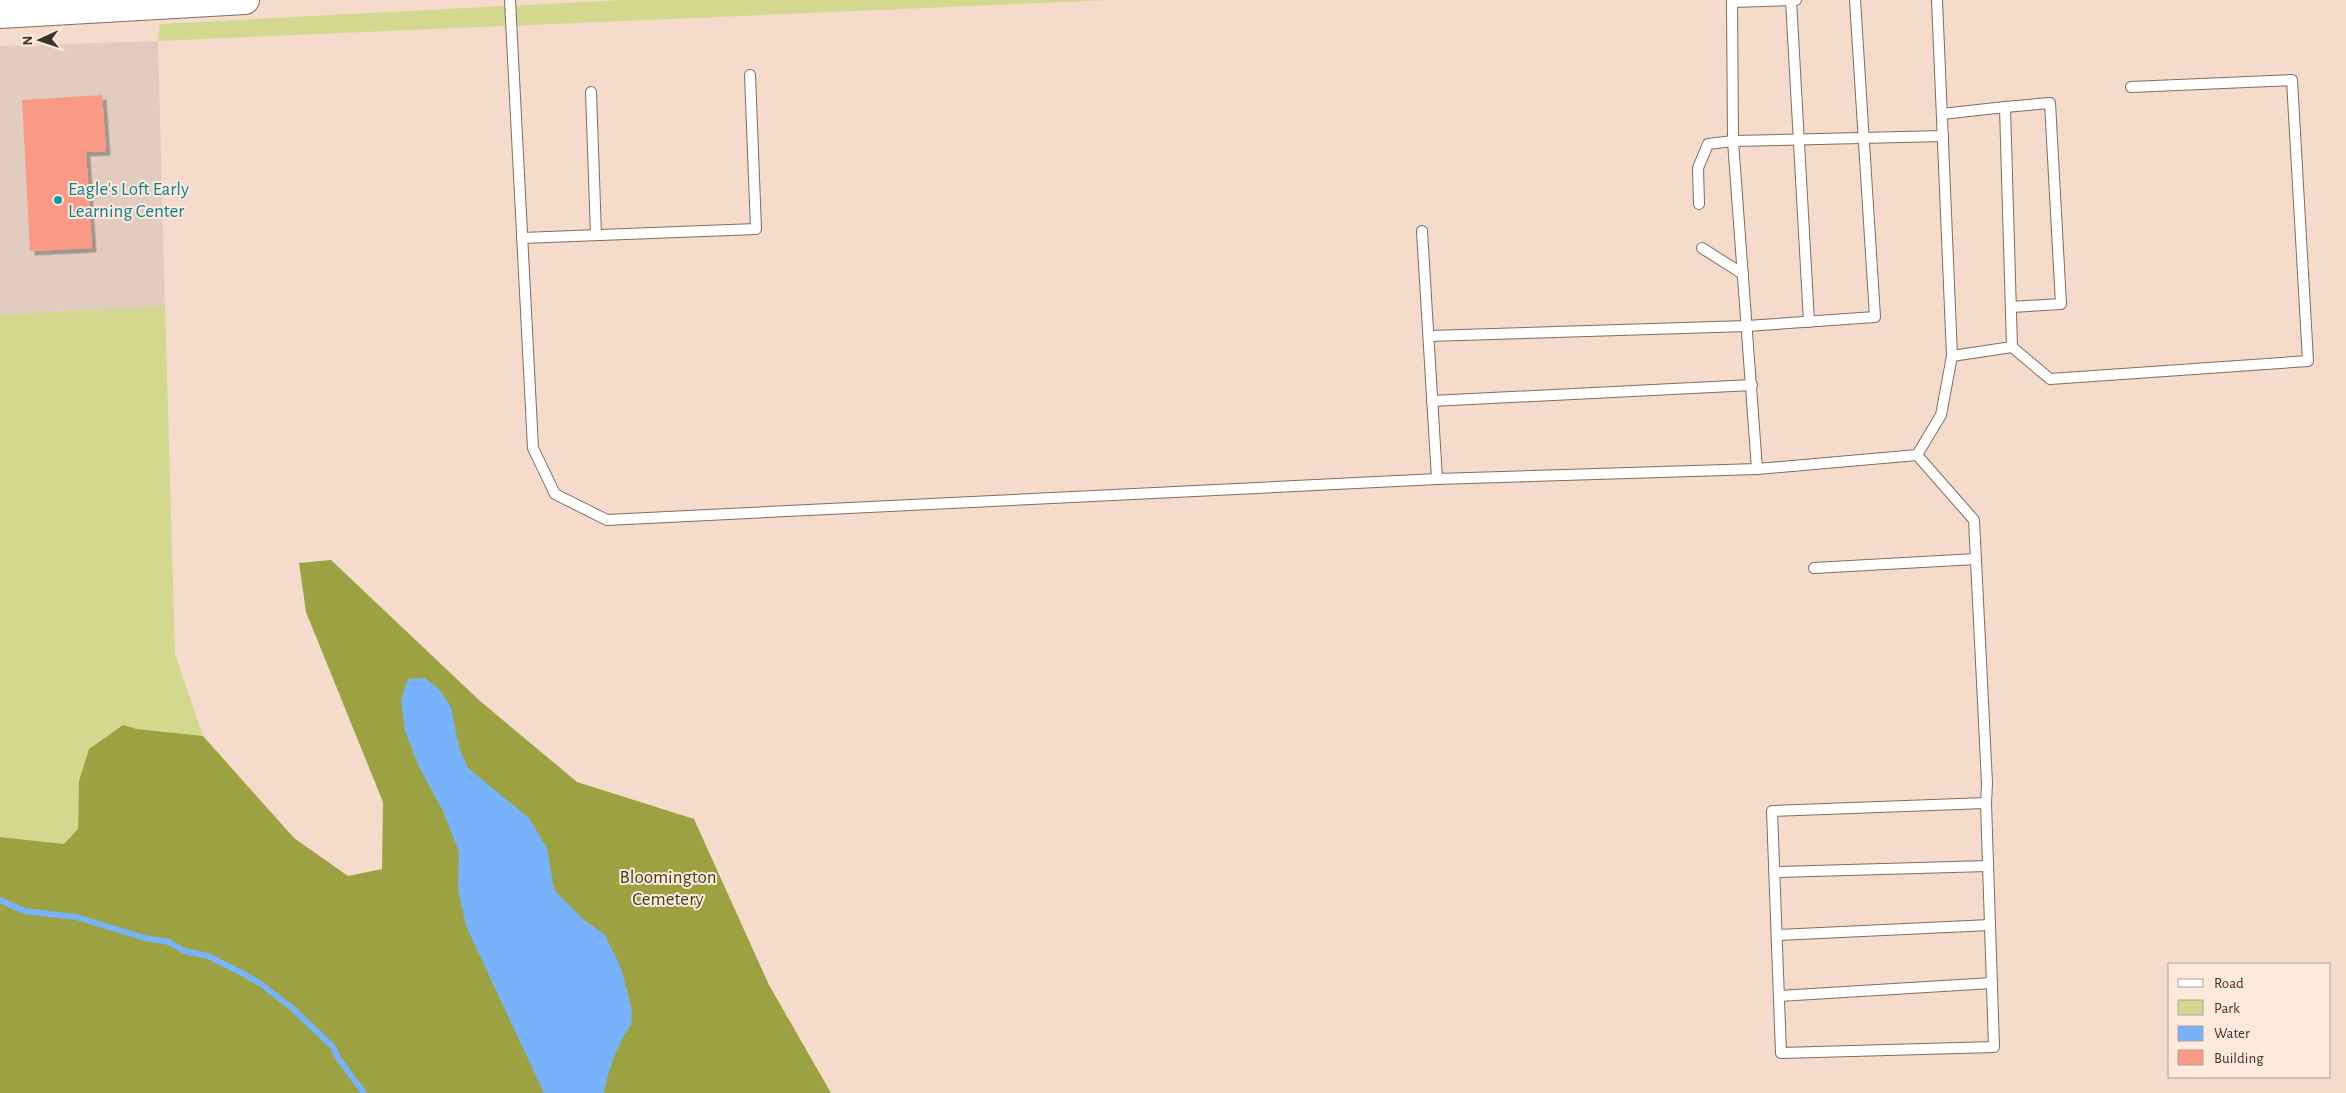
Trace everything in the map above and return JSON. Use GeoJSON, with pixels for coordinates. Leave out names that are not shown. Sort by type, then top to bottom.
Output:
{"type":"FeatureCollection","features":[{"type":"Feature","properties":{"kind":"main road"},"geometry":{"type":"LineString","coordinates":[[0,14],[245,0]]}},
{"type":"Feature","properties":{"kind":"lane"},"geometry":{"type":"LineString","coordinates":[[510,0],[533,448],[556,494],[607,520],[1437,479],[1757,469],[1917,455]]}},
{"type":"Feature","properties":{"kind":"lane"},"geometry":{"type":"LineString","coordinates":[[1791,0],[1809,322]]}},
{"type":"Feature","properties":{"kind":"lane"},"geometry":{"type":"LineString","coordinates":[[1757,469],[1732,141],[1732,2],[1796,0]]}},
{"type":"Feature","properties":{"kind":"lane"},"geometry":{"type":"LineString","coordinates":[[1429,336],[1747,326],[1875,317],[1855,0]]}},
{"type":"Feature","properties":{"kind":"lane"},"geometry":{"type":"LineString","coordinates":[[1917,455],[1941,415],[1952,356],[1937,0]]}},
{"type":"Feature","properties":{"kind":"lane"},"geometry":{"type":"LineString","coordinates":[[522,238],[756,229],[750,75]]}},
{"type":"Feature","properties":{"kind":"lane"},"geometry":{"type":"LineString","coordinates":[[1952,356],[2012,348],[2050,379],[2308,361],[2292,80],[2131,87]]}},
{"type":"Feature","properties":{"kind":"lane"},"geometry":{"type":"LineString","coordinates":[[591,92],[596,235]]}},
{"type":"Feature","properties":{"kind":"lane"},"geometry":{"type":"LineString","coordinates":[[1942,114],[2050,103],[2062,304],[2011,307]]}},
{"type":"Feature","properties":{"kind":"lane"},"geometry":{"type":"LineString","coordinates":[[2005,108],[2012,348]]}},
{"type":"Feature","properties":{"kind":"lane"},"geometry":{"type":"LineString","coordinates":[[1699,204],[1698,168],[1708,144],[1732,141],[1943,136]]}},
{"type":"Feature","properties":{"kind":"lane"},"geometry":{"type":"LineString","coordinates":[[1422,231],[1437,479]]}},
{"type":"Feature","properties":{"kind":"lane"},"geometry":{"type":"LineString","coordinates":[[1702,248],[1743,274]]}},
{"type":"Feature","properties":{"kind":"lane"},"geometry":{"type":"LineString","coordinates":[[1432,401],[1752,385]]}},
{"type":"Feature","properties":{"kind":"lane"},"geometry":{"type":"LineString","coordinates":[[1917,455],[1974,520],[1987,783],[1986,803],[1994,1047],[1781,1053],[1772,811],[1986,803]]}},
{"type":"Feature","properties":{"kind":"lane"},"geometry":{"type":"LineString","coordinates":[[1814,568],[1976,559]]}},
{"type":"Feature","properties":{"kind":"lane"},"geometry":{"type":"LineString","coordinates":[[1775,872],[1988,866]]}},
{"type":"Feature","properties":{"kind":"lane"},"geometry":{"type":"LineString","coordinates":[[1777,935],[1990,925]]}},
{"type":"Feature","properties":{"kind":"lane"},"geometry":{"type":"LineString","coordinates":[[1779,996],[1992,983]]}},
{"type":"Feature","properties":{"kind":"shaded area"},"geometry":{"type":"Polygon","coordinates":[[[158,41],[165,306],[0,315],[0,46],[158,41]]]}},
{"type":"Feature","properties":{"kind":"green space"},"geometry":{"type":"Polygon","coordinates":[[[621,0],[1110,0],[158,41],[160,24],[621,0]]]}},
{"type":"Feature","properties":{"kind":"green space"},"geometry":{"type":"Polygon","coordinates":[[[165,306],[175,654],[203,736],[137,729],[123,725],[79,781],[78,829],[64,845],[0,837],[0,315],[165,306]]]}},
{"type":"Feature","properties":{"kind":"green space","name":"Bloomington Cemetery"},"geometry":{"type":"Polygon","coordinates":[[[331,560],[480,701],[577,782],[694,819],[769,985],[831,1093],[0,1093],[0,837],[64,844],[78,829],[79,781],[89,749],[123,725],[137,729],[203,736],[294,838],[348,876],[382,869],[383,802],[306,612],[299,563],[331,560]]]}},
{"type":"Feature","properties":{"kind":"water"},"geometry":{"type":"Polygon","coordinates":[[[425,678],[439,689],[451,707],[459,748],[468,768],[529,818],[547,848],[554,890],[583,919],[605,935],[621,968],[631,1006],[632,1023],[614,1056],[604,1093],[544,1093],[466,926],[458,888],[459,852],[443,811],[418,765],[405,731],[401,700],[408,679],[425,678]]]}},
{"type":"Feature","properties":{"kind":"building","name":"Eagle's Loft Early Learning Center"},"geometry":{"type":"Polygon","coordinates":[[[102,95],[106,151],[86,152],[92,248],[30,251],[22,100],[102,95]]]}},
{"type":"Feature","properties":{"kind":"waterway"},"geometry":{"type":"LineString","coordinates":[[0,900],[24,911],[76,917],[145,938],[169,942],[184,951],[208,956],[242,973],[261,984],[292,1008],[333,1047],[338,1058],[364,1093]]}},
{"type":"Feature","properties":{"kind":"place","name":"Eagle's Loft Early Learning Center"},"geometry":{"type":"Point","coordinates":[58,200]}}]}
